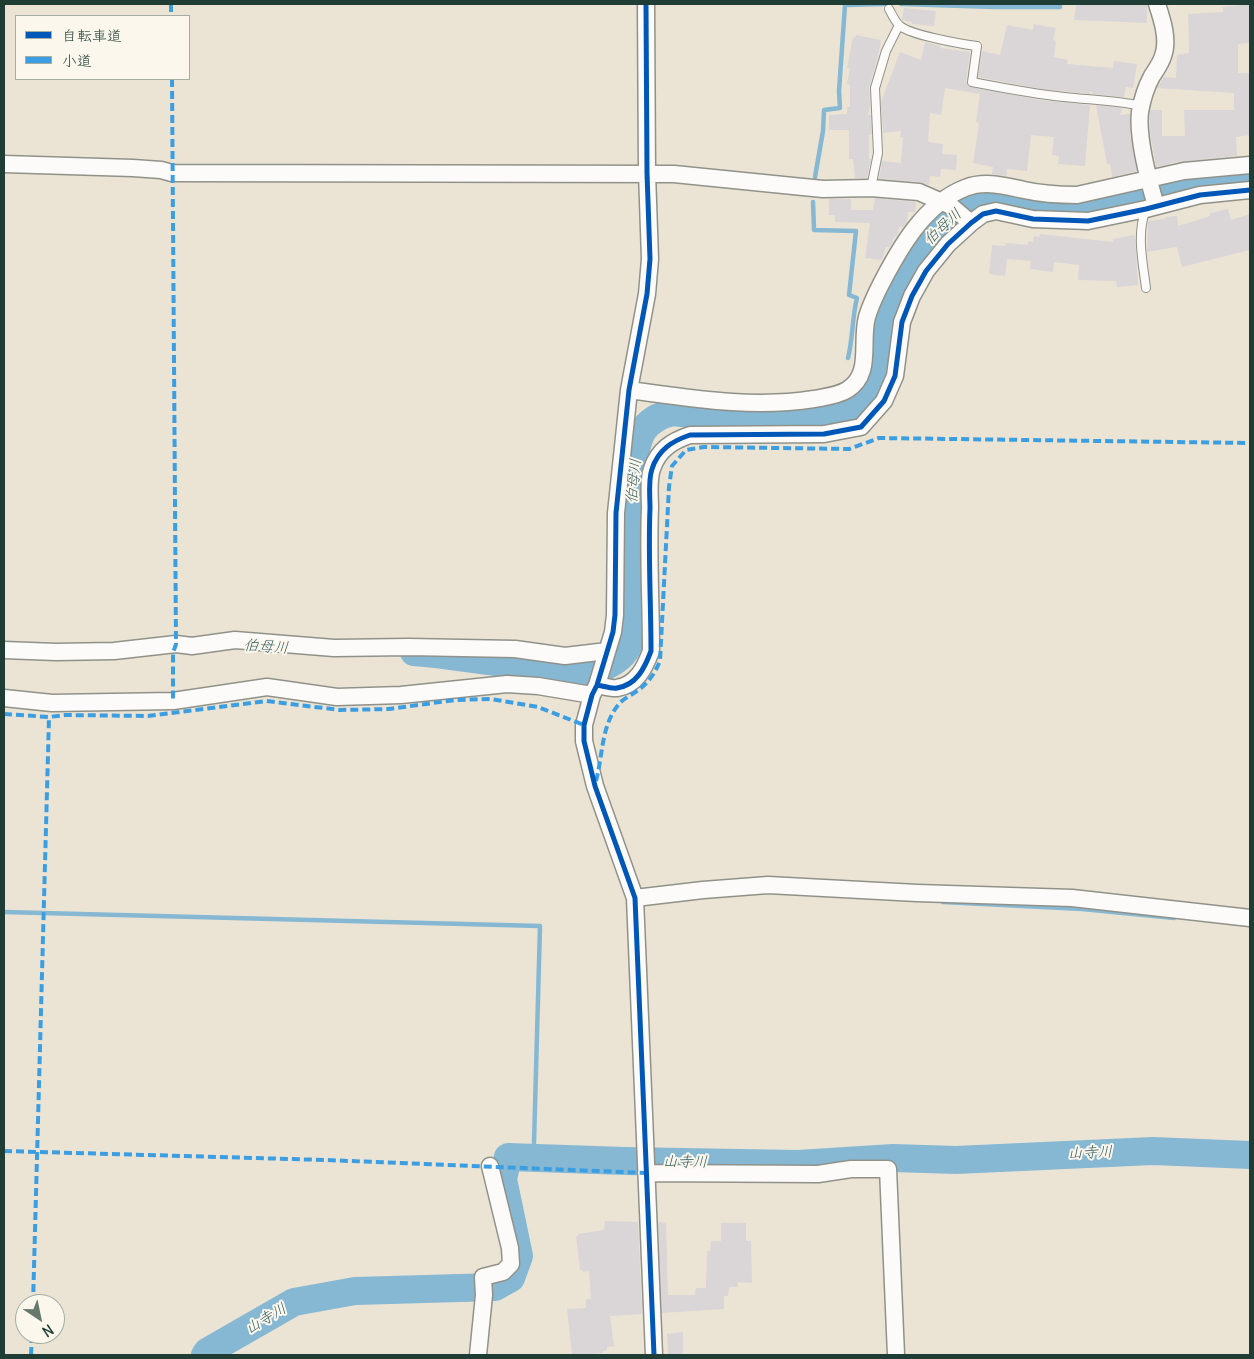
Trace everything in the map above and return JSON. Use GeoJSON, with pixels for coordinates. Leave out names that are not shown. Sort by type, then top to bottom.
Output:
{"type":"FeatureCollection","features":[{"type":"Feature","properties":{"kind":"street"},"geometry":{"type":"LineString","coordinates":[[646,4],[647,173],[650,258],[648,285],[629,390],[616,513],[615,615],[607,651],[584,725],[584,741],[595,786],[635,898],[654,1355]]}},
{"type":"Feature","properties":{"kind":"street"},"geometry":{"type":"LineString","coordinates":[[1151,208],[1140,115],[1141,106],[1151,78],[1164,55],[1164,31],[1162,17],[1157,4]]}},
{"type":"Feature","properties":{"kind":"street"},"geometry":{"type":"LineString","coordinates":[[4,164],[133,168],[161,170],[172,173],[647,173],[823,189],[871,188],[919,192],[946,204],[967,219]]}},
{"type":"Feature","properties":{"kind":"street"},"geometry":{"type":"LineString","coordinates":[[629,390],[714,402],[764,403],[828,397],[845,391],[858,381],[862,371],[866,318],[889,268],[918,225],[966,187],[982,184],[1000,184],[1060,196],[1077,195],[1184,171],[1250,165]]}},
{"type":"Feature","properties":{"kind":"street"},"geometry":{"type":"LineString","coordinates":[[4,698],[52,703],[173,701],[267,687],[337,697],[401,695],[507,684],[595,690],[617,688],[633,682],[644,670],[651,651],[649,524],[651,471],[661,452],[676,440],[690,434],[824,434],[861,427],[884,401],[895,376],[902,322],[912,296],[926,271],[967,219],[996,211],[1033,219],[1088,220],[1200,196],[1242,191]]}},
{"type":"Feature","properties":{"kind":"street"},"geometry":{"type":"LineString","coordinates":[[1242,191],[1238,198],[1250,202]]}},
{"type":"Feature","properties":{"kind":"street"},"geometry":{"type":"LineString","coordinates":[[4,650],[56,652],[114,651],[176,644],[192,646],[235,640],[334,648],[408,647],[515,650],[565,656],[607,651]]}},
{"type":"Feature","properties":{"kind":"street"},"geometry":{"type":"LineString","coordinates":[[635,898],[768,885],[917,893],[1072,898],[1250,918]]}},
{"type":"Feature","properties":{"kind":"street"},"geometry":{"type":"LineString","coordinates":[[478,1355],[484,1295],[482,1277],[503,1272],[511,1264],[510,1248],[490,1166]]}},
{"type":"Feature","properties":{"kind":"street"},"geometry":{"type":"LineString","coordinates":[[646,1173],[818,1174],[851,1169],[888,1169],[896,1355]]}},
{"type":"Feature","properties":{"kind":"lane"},"geometry":{"type":"LineString","coordinates":[[889,9],[899,25],[907,30],[948,41],[977,46],[972,82],[1066,98],[1120,102],[1141,106]]}},
{"type":"Feature","properties":{"kind":"lane"},"geometry":{"type":"LineString","coordinates":[[871,188],[878,153],[875,88],[886,52],[899,25]]}},
{"type":"Feature","properties":{"kind":"lane"},"geometry":{"type":"LineString","coordinates":[[1146,288],[1140,232],[1141,221],[1151,208]]}},
{"type":"Feature","properties":{"kind":"building"},"geometry":{"type":"Polygon","coordinates":[[[1076,4],[1147,4],[1147,23],[1074,20],[1076,4]]]}},
{"type":"Feature","properties":{"kind":"building"},"geometry":{"type":"Polygon","coordinates":[[[1250,4],[1250,43],[1238,44],[1238,73],[1250,73],[1250,135],[1236,137],[1237,156],[1169,163],[1156,167],[1150,133],[1150,110],[1162,110],[1162,136],[1185,136],[1184,110],[1234,110],[1234,93],[1157,88],[1164,77],[1176,78],[1177,55],[1189,53],[1188,14],[1223,12],[1223,7],[1250,4]]]}},
{"type":"Feature","properties":{"kind":"building"},"geometry":{"type":"Polygon","coordinates":[[[904,8],[936,11],[934,26],[912,24],[912,22],[902,20],[904,8]]]}},
{"type":"Feature","properties":{"kind":"building"},"geometry":{"type":"Polygon","coordinates":[[[1034,24],[1056,28],[1053,40],[1056,41],[1054,57],[1068,60],[1067,64],[1113,68],[1114,61],[1137,64],[1133,88],[1126,87],[1124,97],[1093,94],[1093,92],[1090,92],[1090,94],[1042,89],[978,77],[982,51],[1000,55],[1007,25],[1033,30],[1034,24]]]}},
{"type":"Feature","properties":{"kind":"building"},"geometry":{"type":"Polygon","coordinates":[[[856,35],[881,40],[869,88],[870,105],[868,115],[871,115],[872,134],[869,135],[869,159],[871,159],[867,178],[855,178],[853,159],[849,159],[849,130],[829,130],[829,115],[847,114],[847,107],[850,107],[850,85],[847,84],[850,68],[847,68],[853,37],[855,38],[856,35]]]}},
{"type":"Feature","properties":{"kind":"building"},"geometry":{"type":"Polygon","coordinates":[[[925,42],[941,46],[940,48],[970,52],[966,82],[970,87],[1040,100],[1090,105],[1085,166],[1058,164],[1059,156],[1052,155],[1054,137],[1031,135],[1027,171],[1007,169],[1006,176],[992,174],[993,167],[973,163],[979,123],[976,122],[980,94],[945,88],[941,115],[930,113],[928,142],[943,144],[942,154],[957,155],[956,170],[941,169],[940,177],[930,176],[929,185],[920,182],[879,179],[882,161],[901,163],[903,137],[900,137],[901,131],[883,133],[881,102],[900,52],[921,60],[925,42]]]}},
{"type":"Feature","properties":{"kind":"building"},"geometry":{"type":"Polygon","coordinates":[[[1096,105],[1122,108],[1120,115],[1130,114],[1130,135],[1137,171],[1112,177],[1110,164],[1107,164],[1096,105]]]}},
{"type":"Feature","properties":{"kind":"building"},"geometry":{"type":"Polygon","coordinates":[[[875,198],[916,202],[915,212],[908,212],[907,222],[903,227],[899,227],[898,234],[890,247],[886,247],[882,260],[865,258],[870,223],[835,222],[835,215],[829,215],[829,199],[851,199],[851,210],[873,210],[875,198]]]}},
{"type":"Feature","properties":{"kind":"building"},"geometry":{"type":"Polygon","coordinates":[[[1228,209],[1231,220],[1250,214],[1250,250],[1182,267],[1177,247],[1147,252],[1148,221],[1177,216],[1178,226],[1210,216],[1210,213],[1228,209]]]}},
{"type":"Feature","properties":{"kind":"building"},"geometry":{"type":"Polygon","coordinates":[[[1040,234],[1113,242],[1113,239],[1135,235],[1138,285],[1117,287],[1116,281],[1078,280],[1079,265],[1054,262],[1053,272],[1030,269],[1031,261],[1007,259],[1005,276],[989,274],[992,245],[1005,246],[1006,243],[1028,245],[1028,241],[1033,242],[1034,236],[1039,237],[1040,234]]]}},
{"type":"Feature","properties":{"kind":"building"},"geometry":{"type":"Polygon","coordinates":[[[605,1221],[638,1222],[642,1314],[610,1316],[614,1346],[607,1347],[607,1350],[603,1351],[603,1353],[572,1355],[567,1309],[586,1308],[586,1299],[591,1299],[589,1271],[583,1272],[580,1270],[576,1236],[578,1234],[604,1230],[605,1221]]]}},
{"type":"Feature","properties":{"kind":"building"},"geometry":{"type":"Polygon","coordinates":[[[658,1222],[666,1223],[668,1295],[695,1295],[696,1288],[706,1288],[707,1251],[710,1251],[711,1241],[721,1241],[721,1223],[746,1223],[746,1241],[751,1241],[752,1283],[738,1282],[738,1287],[729,1287],[728,1296],[724,1296],[724,1309],[662,1313],[658,1222]]]}},
{"type":"Feature","properties":{"kind":"building"},"geometry":{"type":"Polygon","coordinates":[[[683,1332],[683,1355],[668,1355],[667,1334],[683,1332]]]}},
{"type":"Feature","properties":{"kind":"waterway"},"geometry":{"type":"LineString","coordinates":[[815,177],[823,131],[824,110],[840,108],[839,91],[845,5],[885,4]]}},
{"type":"Feature","properties":{"kind":"waterway"},"geometry":{"type":"LineString","coordinates":[[901,4],[995,7],[1060,7],[1060,4]]}},
{"type":"Feature","properties":{"kind":"waterway","name":"伯母川"},"geometry":{"type":"LineString","coordinates":[[414,652],[587,674],[619,658],[627,647],[631,630],[630,503],[634,459],[638,441],[644,429],[657,418],[673,412],[748,420],[798,418],[844,410],[863,401],[873,390],[880,376],[886,320],[896,283],[912,254],[937,229],[971,201],[982,196],[994,195],[1047,207],[1079,209],[1119,202],[1177,186],[1250,177]]}},
{"type":"Feature","properties":{"kind":"waterway"},"geometry":{"type":"LineString","coordinates":[[813,202],[814,230],[856,231],[849,295],[857,298],[848,358]]}},
{"type":"Feature","properties":{"kind":"waterway"},"geometry":{"type":"LineString","coordinates":[[943,902],[1082,909],[1174,918]]}},
{"type":"Feature","properties":{"kind":"waterway"},"geometry":{"type":"LineString","coordinates":[[4,912],[540,926],[534,1143]]}},
{"type":"Feature","properties":{"kind":"waterway","name":"山寺川"},"geometry":{"type":"LineString","coordinates":[[205,1355],[207,1352],[294,1302],[355,1291],[495,1287],[511,1278],[519,1256],[503,1179],[508,1157],[798,1164],[893,1158],[956,1160],[1153,1151],[1250,1155]]}},
{"type":"Feature","properties":{"kind":"marked path"},"geometry":{"type":"LineString","coordinates":[[171,4],[171,15]]}},
{"type":"Feature","properties":{"kind":"marked path"},"geometry":{"type":"LineString","coordinates":[[172,80],[176,644],[173,653],[173,701]]}},
{"type":"Feature","properties":{"kind":"marked path"},"geometry":{"type":"LineString","coordinates":[[596,781],[603,741],[613,712],[622,701],[646,683],[653,675],[660,661],[669,487],[672,466],[686,450],[704,447],[849,449],[879,438],[1250,443]]}},
{"type":"Feature","properties":{"kind":"marked path"},"geometry":{"type":"LineString","coordinates":[[4,714],[49,717],[65,715],[148,716],[266,701],[340,710],[389,709],[455,700],[491,699],[538,707],[584,725]]}},
{"type":"Feature","properties":{"kind":"marked path"},"geometry":{"type":"LineString","coordinates":[[33,1294],[49,717]]}},
{"type":"Feature","properties":{"kind":"marked path"},"geometry":{"type":"LineString","coordinates":[[4,1151],[326,1160],[646,1173]]}},
{"type":"Feature","properties":{"kind":"marked path"},"geometry":{"type":"LineString","coordinates":[[31,1355],[32,1344]]}},
{"type":"Feature","properties":{"kind":"cycle path"},"geometry":{"type":"LineString","coordinates":[[646,4],[647,173],[650,259],[647,294],[629,390],[616,513],[615,615],[613,632],[584,725],[584,741],[595,786],[635,898],[654,1355]]}},
{"type":"Feature","properties":{"kind":"cycle path"},"geometry":{"type":"LineString","coordinates":[[597,685],[615,688],[630,683],[643,669],[651,651],[650,483],[655,462],[666,447],[690,435],[824,434],[861,427],[884,401],[895,376],[902,322],[912,296],[926,271],[948,244],[983,214],[996,211],[1033,219],[1088,221],[1200,195],[1250,190]]}}]}
